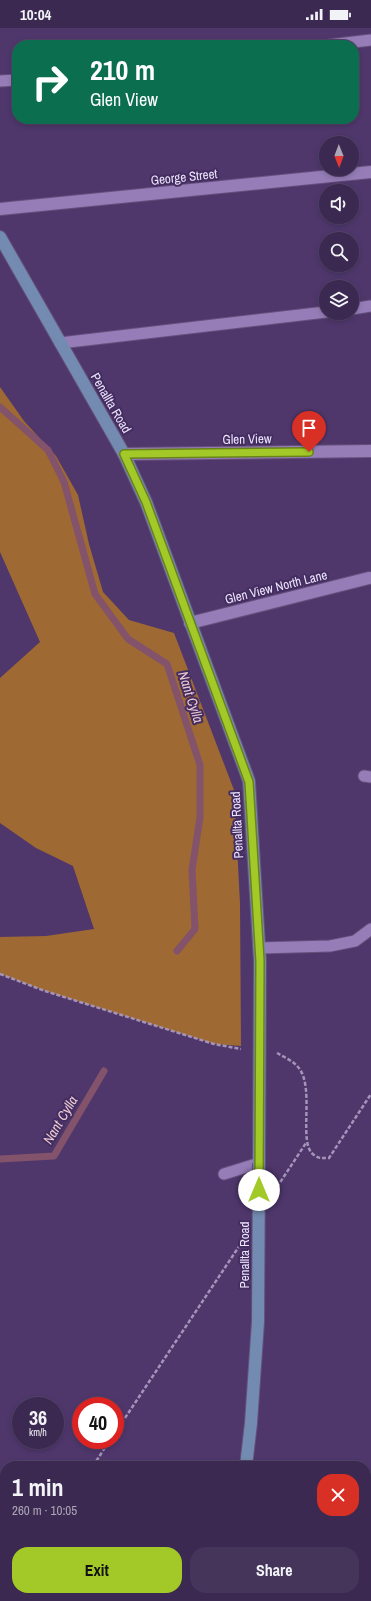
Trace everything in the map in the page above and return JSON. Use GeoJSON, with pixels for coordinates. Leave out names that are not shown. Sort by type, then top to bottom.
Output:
{"type":"FeatureCollection","features":[{"type":"Feature","properties":{"kind":"street","name":"George Street"},"geometry":{"type":"LineString","coordinates":[[0,209],[371,172]]}},
{"type":"Feature","properties":{"kind":"street","name":"Penallta Road"},"geometry":{"type":"LineString","coordinates":[[0,237],[124,454],[146,502],[249,782],[259,948],[260,1052],[258,1322],[251,1423],[247,1461]]}},
{"type":"Feature","properties":{"kind":"street","name":"Glen View"},"geometry":{"type":"LineString","coordinates":[[124,454],[371,451]]}},
{"type":"Feature","properties":{"kind":"street","name":"Glen View North Lane"},"geometry":{"type":"LineString","coordinates":[[190,622],[369,578]]}},
{"type":"Feature","properties":{"kind":"lane"},"geometry":{"type":"LineString","coordinates":[[359,41],[371,40]]}},
{"type":"Feature","properties":{"kind":"lane"},"geometry":{"type":"LineString","coordinates":[[0,81],[12,80]]}},
{"type":"Feature","properties":{"kind":"lane"},"geometry":{"type":"LineString","coordinates":[[359,308],[371,306]]}},
{"type":"Feature","properties":{"kind":"lane"},"geometry":{"type":"LineString","coordinates":[[60,343],[319,313]]}},
{"type":"Feature","properties":{"kind":"lane"},"geometry":{"type":"LineString","coordinates":[[259,948],[330,946],[355,941],[371,929]]}},
{"type":"Feature","properties":{"kind":"lane"},"geometry":{"type":"LineString","coordinates":[[224,1174],[259,1163]]}},
{"type":"Feature","properties":{"kind":"path"},"geometry":{"type":"LineString","coordinates":[[0,974],[45,991],[214,1044],[260,1052],[277,1053],[299,1067],[304,1079],[307,1103],[307,1143],[312,1155],[319,1158],[329,1158],[371,1094]]}},
{"type":"Feature","properties":{"kind":"path"},"geometry":{"type":"LineString","coordinates":[[277,1188],[307,1143]]}},
{"type":"Feature","properties":{"kind":"path"},"geometry":{"type":"LineString","coordinates":[[124,1420],[243,1241]]}},
{"type":"Feature","properties":{"kind":"path"},"geometry":{"type":"LineString","coordinates":[[96,1461],[104,1449]]}},
{"type":"Feature","properties":{"kind":"shaded area"},"geometry":{"type":"Polygon","coordinates":[[[0,387],[24,421],[56,456],[78,495],[89,544],[103,592],[129,620],[174,633],[234,790],[240,903],[241,1046],[214,1044],[45,991],[0,974],[0,937],[46,936],[94,929],[73,866],[36,848],[0,823],[0,678],[40,642],[0,552],[0,387]]]}},
{"type":"Feature","properties":{"kind":"waterway","name":"Nant Cylla"},"geometry":{"type":"LineString","coordinates":[[0,407],[48,450],[64,482],[95,594],[128,639],[167,664],[200,765],[200,817],[192,870],[195,929],[177,951]]}},
{"type":"Feature","properties":{"kind":"waterway","name":"Nant Cylla"},"geometry":{"type":"LineString","coordinates":[[0,1159],[54,1156],[104,1071]]}},
{"type":"Feature","properties":{"kind":"route"},"geometry":{"type":"LineString","coordinates":[[259,1190],[260,961],[249,782],[146,502],[124,454],[309,452]]}}]}
